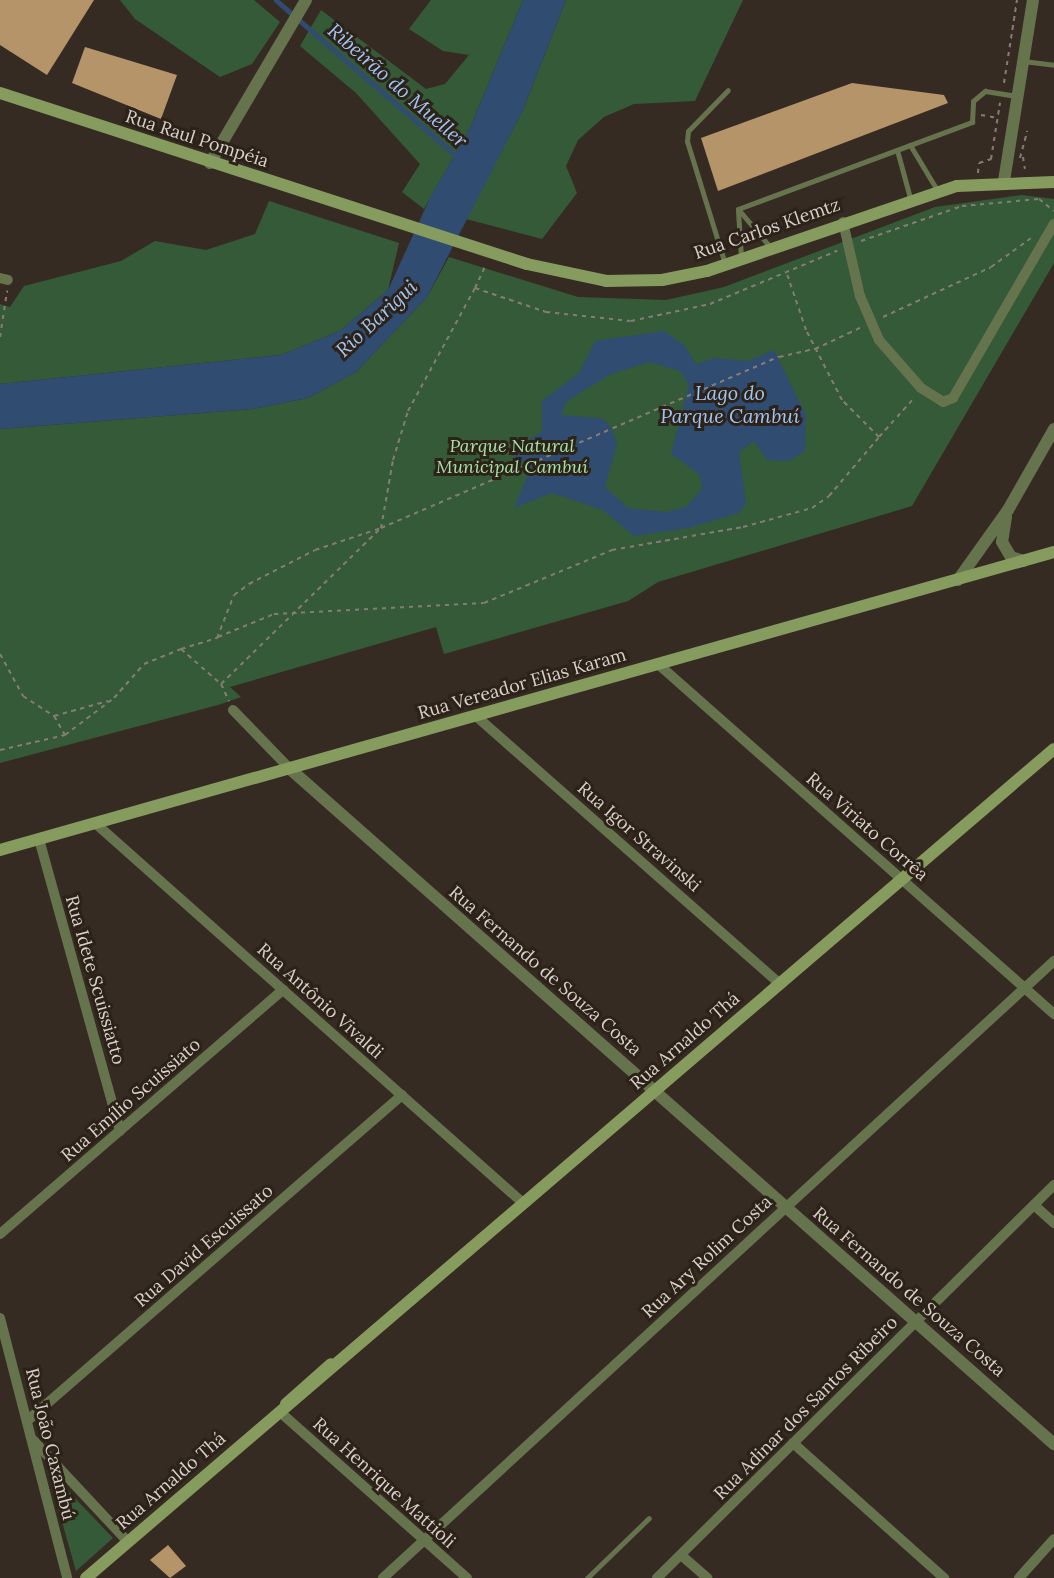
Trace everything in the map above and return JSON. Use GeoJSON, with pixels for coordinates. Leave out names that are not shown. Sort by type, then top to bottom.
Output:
{"type":"FeatureCollection","features":[{"type":"Feature","properties":{"kind":"main road","name":"Rua Raul Pompéia"},"geometry":{"type":"LineString","coordinates":[[0,93],[491,253]]}},
{"type":"Feature","properties":{"kind":"main road","name":"Rua Carlos Klemtz"},"geometry":{"type":"LineString","coordinates":[[491,253],[606,281],[662,280],[741,261],[843,222],[937,190],[1004,181],[1054,182]]}},
{"type":"Feature","properties":{"kind":"main road","name":"Rua Vereador Elias Karam"},"geometry":{"type":"LineString","coordinates":[[0,850],[1054,552]]}},
{"type":"Feature","properties":{"kind":"main road","name":"Rua Arnaldo Thá"},"geometry":{"type":"LineString","coordinates":[[86,1578],[280,1412],[295,1390],[339,1360],[1054,749]]}},
{"type":"Feature","properties":{"kind":"street"},"geometry":{"type":"LineString","coordinates":[[1004,181],[1033,0]]}},
{"type":"Feature","properties":{"kind":"street"},"geometry":{"type":"LineString","coordinates":[[210,163],[304,3]]}},
{"type":"Feature","properties":{"kind":"street"},"geometry":{"type":"LineString","coordinates":[[843,222],[847,246],[870,323],[921,388],[938,401],[953,398],[1054,224]]}},
{"type":"Feature","properties":{"kind":"street"},"geometry":{"type":"LineString","coordinates":[[958,580],[1008,510],[1054,429]]}},
{"type":"Feature","properties":{"kind":"street"},"geometry":{"type":"LineString","coordinates":[[1008,510],[1002,543],[1011,557],[1023,561]]}},
{"type":"Feature","properties":{"kind":"street","name":"Rua Viriato Corrêa"},"geometry":{"type":"LineString","coordinates":[[658,664],[1054,1014]]}},
{"type":"Feature","properties":{"kind":"street","name":"Rua Fernando de Souza Costa"},"geometry":{"type":"LineString","coordinates":[[233,710],[289,768],[1054,1444]]}},
{"type":"Feature","properties":{"kind":"street","name":"Rua Igor Stravinski"},"geometry":{"type":"LineString","coordinates":[[476,716],[780,984]]}},
{"type":"Feature","properties":{"kind":"street","name":"Rua Antônio Vivaldi"},"geometry":{"type":"LineString","coordinates":[[95,823],[523,1203]]}},
{"type":"Feature","properties":{"kind":"street","name":"Rua Idete Scuissiatto"},"geometry":{"type":"LineString","coordinates":[[39,839],[120,1131]]}},
{"type":"Feature","properties":{"kind":"street","name":"Rua Ary Rolim Costa"},"geometry":{"type":"LineString","coordinates":[[383,1578],[1054,961]]}},
{"type":"Feature","properties":{"kind":"street","name":"Rua Emílio Scuissiato"},"geometry":{"type":"LineString","coordinates":[[0,1234],[283,990]]}},
{"type":"Feature","properties":{"kind":"street","name":"Rua David Escuissato"},"geometry":{"type":"LineString","coordinates":[[27,1421],[402,1095]]}},
{"type":"Feature","properties":{"kind":"street","name":"Rua Adinar dos Santos Ribeiro"},"geometry":{"type":"LineString","coordinates":[[657,1578],[1054,1185]]}},
{"type":"Feature","properties":{"kind":"street"},"geometry":{"type":"LineString","coordinates":[[1034,1205],[1054,1223]]}},
{"type":"Feature","properties":{"kind":"street","name":"Rua João Caxambú"},"geometry":{"type":"LineString","coordinates":[[0,1318],[67,1578]]}},
{"type":"Feature","properties":{"kind":"street","name":"Rua Henrique Mattioli"},"geometry":{"type":"LineString","coordinates":[[280,1412],[467,1578]]}},
{"type":"Feature","properties":{"kind":"street"},"geometry":{"type":"LineString","coordinates":[[31,1438],[128,1542]]}},
{"type":"Feature","properties":{"kind":"street"},"geometry":{"type":"LineString","coordinates":[[794,1443],[944,1578]]}},
{"type":"Feature","properties":{"kind":"street"},"geometry":{"type":"LineString","coordinates":[[1019,1578],[1054,1539]]}},
{"type":"Feature","properties":{"kind":"street"},"geometry":{"type":"LineString","coordinates":[[681,1555],[706,1578]]}},
{"type":"Feature","properties":{"kind":"lane"},"geometry":{"type":"LineString","coordinates":[[1023,61],[1054,64]]}},
{"type":"Feature","properties":{"kind":"lane"},"geometry":{"type":"LineString","coordinates":[[725,266],[687,141],[688,131],[728,90]]}},
{"type":"Feature","properties":{"kind":"lane"},"geometry":{"type":"LineString","coordinates":[[738,209],[972,122],[973,101],[985,91],[1018,96]]}},
{"type":"Feature","properties":{"kind":"lane"},"geometry":{"type":"LineString","coordinates":[[910,145],[937,190]]}},
{"type":"Feature","properties":{"kind":"lane"},"geometry":{"type":"LineString","coordinates":[[897,150],[910,198]]}},
{"type":"Feature","properties":{"kind":"lane"},"geometry":{"type":"LineString","coordinates":[[738,209],[772,249]]}},
{"type":"Feature","properties":{"kind":"lane"},"geometry":{"type":"LineString","coordinates":[[738,209],[741,261]]}},
{"type":"Feature","properties":{"kind":"lane"},"geometry":{"type":"LineString","coordinates":[[587,1578],[649,1518]]}},
{"type":"Feature","properties":{"kind":"path"},"geometry":{"type":"LineString","coordinates":[[972,114],[998,118]]}},
{"type":"Feature","properties":{"kind":"path"},"geometry":{"type":"LineString","coordinates":[[475,288],[546,312],[631,321],[710,304],[847,246],[962,206],[1039,199],[1054,211]]}},
{"type":"Feature","properties":{"kind":"path"},"geometry":{"type":"LineString","coordinates":[[218,638],[234,595],[249,584],[315,550],[381,528],[518,473],[779,357],[815,349],[991,267],[1037,233]]}},
{"type":"Feature","properties":{"kind":"path"},"geometry":{"type":"LineString","coordinates":[[221,684],[381,528],[393,460],[408,411],[475,288],[491,253]]}},
{"type":"Feature","properties":{"kind":"path"},"geometry":{"type":"LineString","coordinates":[[786,271],[815,349],[842,400],[879,437]]}},
{"type":"Feature","properties":{"kind":"path"},"geometry":{"type":"LineString","coordinates":[[0,337],[4,279]]}},
{"type":"Feature","properties":{"kind":"path"},"geometry":{"type":"LineString","coordinates":[[0,750],[65,735],[114,698],[144,664],[181,649],[218,638],[251,620],[293,614],[484,603],[612,550],[783,519],[829,496],[921,388]]}},
{"type":"Feature","properties":{"kind":"path"},"geometry":{"type":"LineString","coordinates":[[181,649],[221,684],[233,710]]}},
{"type":"Feature","properties":{"kind":"path"},"geometry":{"type":"LineString","coordinates":[[0,654],[23,696],[54,716],[65,735]]}},
{"type":"Feature","properties":{"kind":"path"},"geometry":{"type":"LineString","coordinates":[[54,716],[114,698]]}},
{"type":"Feature","properties":{"kind":"green space"},"geometry":{"type":"Polygon","coordinates":[[[120,0],[254,0],[280,22],[252,64],[220,77],[135,19],[120,0]]]}},
{"type":"Feature","properties":{"kind":"green space"},"geometry":{"type":"Polygon","coordinates":[[[431,0],[523,0],[470,128],[424,209],[402,192],[420,164],[356,93],[300,46],[321,10],[426,89],[445,84],[469,55],[443,51],[409,29],[431,0]]]}},
{"type":"Feature","properties":{"kind":"green space"},"geometry":{"type":"Polygon","coordinates":[[[566,0],[743,0],[695,101],[634,104],[604,117],[578,140],[566,166],[577,193],[542,239],[466,219],[523,110],[566,0]]]}},
{"type":"Feature","properties":{"kind":"green space","name":"Parque Natural Municipal Cambuí"},"geometry":{"type":"Polygon","coordinates":[[[1022,195],[1054,199],[1054,263],[912,506],[658,582],[628,601],[444,654],[436,627],[230,687],[241,697],[218,705],[0,763],[0,429],[253,409],[308,398],[356,372],[427,297],[449,257],[578,297],[666,300],[724,287],[935,207],[1022,195]]]}},
{"type":"Feature","properties":{"kind":"green space"},"geometry":{"type":"Polygon","coordinates":[[[269,201],[399,243],[388,290],[340,331],[281,355],[0,384],[0,304],[10,307],[24,286],[121,261],[155,241],[206,250],[255,234],[269,201]]]}},
{"type":"Feature","properties":{"kind":"green space"},"geometry":{"type":"Polygon","coordinates":[[[47,1469],[113,1538],[76,1571],[47,1469]]]}},
{"type":"Feature","properties":{"kind":"water","name":"Rio Barigui"},"geometry":{"type":"Polygon","coordinates":[[[523,0],[566,0],[523,110],[427,297],[356,372],[308,398],[253,409],[0,429],[0,384],[281,355],[340,331],[388,290],[430,198],[470,128],[523,0]]]}},
{"type":"Feature","properties":{"kind":"water","name":"Lago do Parque Cambuí"},"geometry":{"type":"Polygon","coordinates":[[[664,331],[684,345],[696,364],[715,358],[748,361],[774,350],[806,415],[805,451],[789,461],[767,460],[754,441],[739,452],[746,504],[739,513],[688,528],[634,536],[603,510],[552,493],[514,508],[528,474],[523,462],[509,454],[542,431],[542,401],[579,373],[595,341],[664,331]],[[650,362],[611,374],[567,401],[561,415],[600,418],[609,424],[617,443],[605,487],[628,508],[666,512],[686,507],[702,489],[699,474],[671,454],[689,385],[680,371],[650,362]]]}},
{"type":"Feature","properties":{"kind":"building"},"geometry":{"type":"Polygon","coordinates":[[[0,0],[94,0],[47,75],[0,45],[0,0]]]}},
{"type":"Feature","properties":{"kind":"building"},"geometry":{"type":"Polygon","coordinates":[[[85,47],[177,75],[161,119],[72,83],[85,47]]]}},
{"type":"Feature","properties":{"kind":"building"},"geometry":{"type":"Polygon","coordinates":[[[852,83],[944,95],[948,103],[718,191],[701,138],[852,83]]]}},
{"type":"Feature","properties":{"kind":"building"},"geometry":{"type":"Polygon","coordinates":[[[168,1545],[186,1566],[170,1578],[150,1560],[168,1545]]]}},
{"type":"Feature","properties":{"kind":"waterway","name":"Ribeirão do Mueller"},"geometry":{"type":"LineString","coordinates":[[276,0],[458,157]]}}]}
